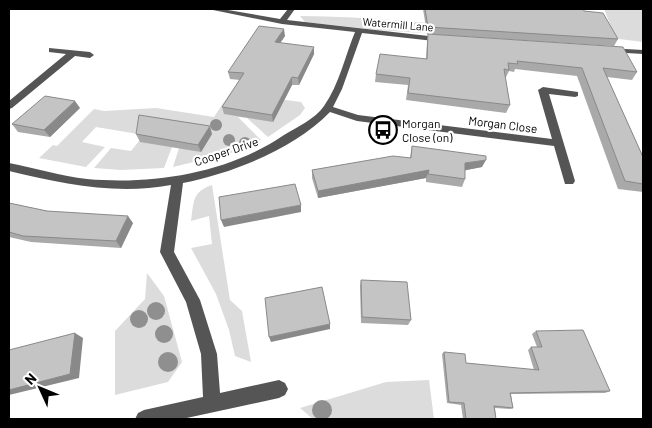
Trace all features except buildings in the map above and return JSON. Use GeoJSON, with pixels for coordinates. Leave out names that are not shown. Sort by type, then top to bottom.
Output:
{"type":"FeatureCollection","features":[{"type":"Feature","properties":{"kind":"street","name":"Watermill Lane"},"geometry":{"type":"LineString","coordinates":[[212,9],[282,22],[359,32],[453,40]]}},
{"type":"Feature","properties":{"kind":"street"},"geometry":{"type":"LineString","coordinates":[[282,22],[292,9]]}},
{"type":"Feature","properties":{"kind":"street"},"geometry":{"type":"LineString","coordinates":[[328,108],[359,32]]}},
{"type":"Feature","properties":{"kind":"street"},"geometry":{"type":"LineString","coordinates":[[596,49],[643,52]]}},
{"type":"Feature","properties":{"kind":"street"},"geometry":{"type":"LineString","coordinates":[[52,50],[90,55]]}},
{"type":"Feature","properties":{"kind":"street"},"geometry":{"type":"LineString","coordinates":[[9,106],[72,53]]}},
{"type":"Feature","properties":{"kind":"street","name":"Morgan Close"},"geometry":{"type":"LineString","coordinates":[[569,181],[543,90],[575,94]]}},
{"type":"Feature","properties":{"kind":"street","name":"Morgan Close"},"geometry":{"type":"LineString","coordinates":[[328,108],[357,118],[558,143]]}},
{"type":"Feature","properties":{"kind":"street","name":"Cooper Drive"},"geometry":{"type":"LineString","coordinates":[[9,167],[88,183],[132,184],[178,179],[209,173],[248,160],[274,148],[328,108]]}},
{"type":"Feature","properties":{"kind":"street"},"geometry":{"type":"LineString","coordinates":[[178,179],[167,252],[193,300],[209,354],[212,404]]}},
{"type":"Feature","properties":{"kind":"street"},"geometry":{"type":"LineString","coordinates":[[144,419],[278,389]]}},
{"type":"Feature","properties":{"kind":"shaded area"},"geometry":{"type":"Polygon","coordinates":[[[604,9],[643,9],[643,42],[619,39],[614,34],[604,9]]]}},
{"type":"Feature","properties":{"kind":"shaded area"},"geometry":{"type":"Polygon","coordinates":[[[300,16],[377,19],[453,25],[606,46],[378,30],[305,22],[300,16]]]}},
{"type":"Feature","properties":{"kind":"shaded area"},"geometry":{"type":"Polygon","coordinates":[[[230,93],[301,102],[305,108],[300,115],[268,137],[247,118],[238,117],[261,140],[235,152],[173,167],[179,148],[150,143],[172,147],[164,168],[121,170],[94,168],[111,148],[131,151],[144,135],[96,127],[82,142],[105,147],[86,167],[39,158],[53,145],[57,146],[94,109],[104,111],[156,108],[214,117],[230,93]]]}},
{"type":"Feature","properties":{"kind":"shaded area"},"geometry":{"type":"Polygon","coordinates":[[[212,185],[230,300],[242,311],[251,362],[235,356],[229,330],[216,294],[191,248],[212,244],[209,216],[191,221],[197,194],[212,185]]]}},
{"type":"Feature","properties":{"kind":"shaded area"},"geometry":{"type":"Polygon","coordinates":[[[147,273],[164,296],[182,362],[168,382],[115,395],[115,331],[145,299],[147,273]]]}},
{"type":"Feature","properties":{"kind":"shaded area"},"geometry":{"type":"Polygon","coordinates":[[[429,380],[434,419],[313,419],[300,408],[386,382],[429,380]]]}},
{"type":"Feature","properties":{"kind":"place","name":"Morgan Close (on)"},"geometry":{"type":"Point","coordinates":[383,130]}}]}
